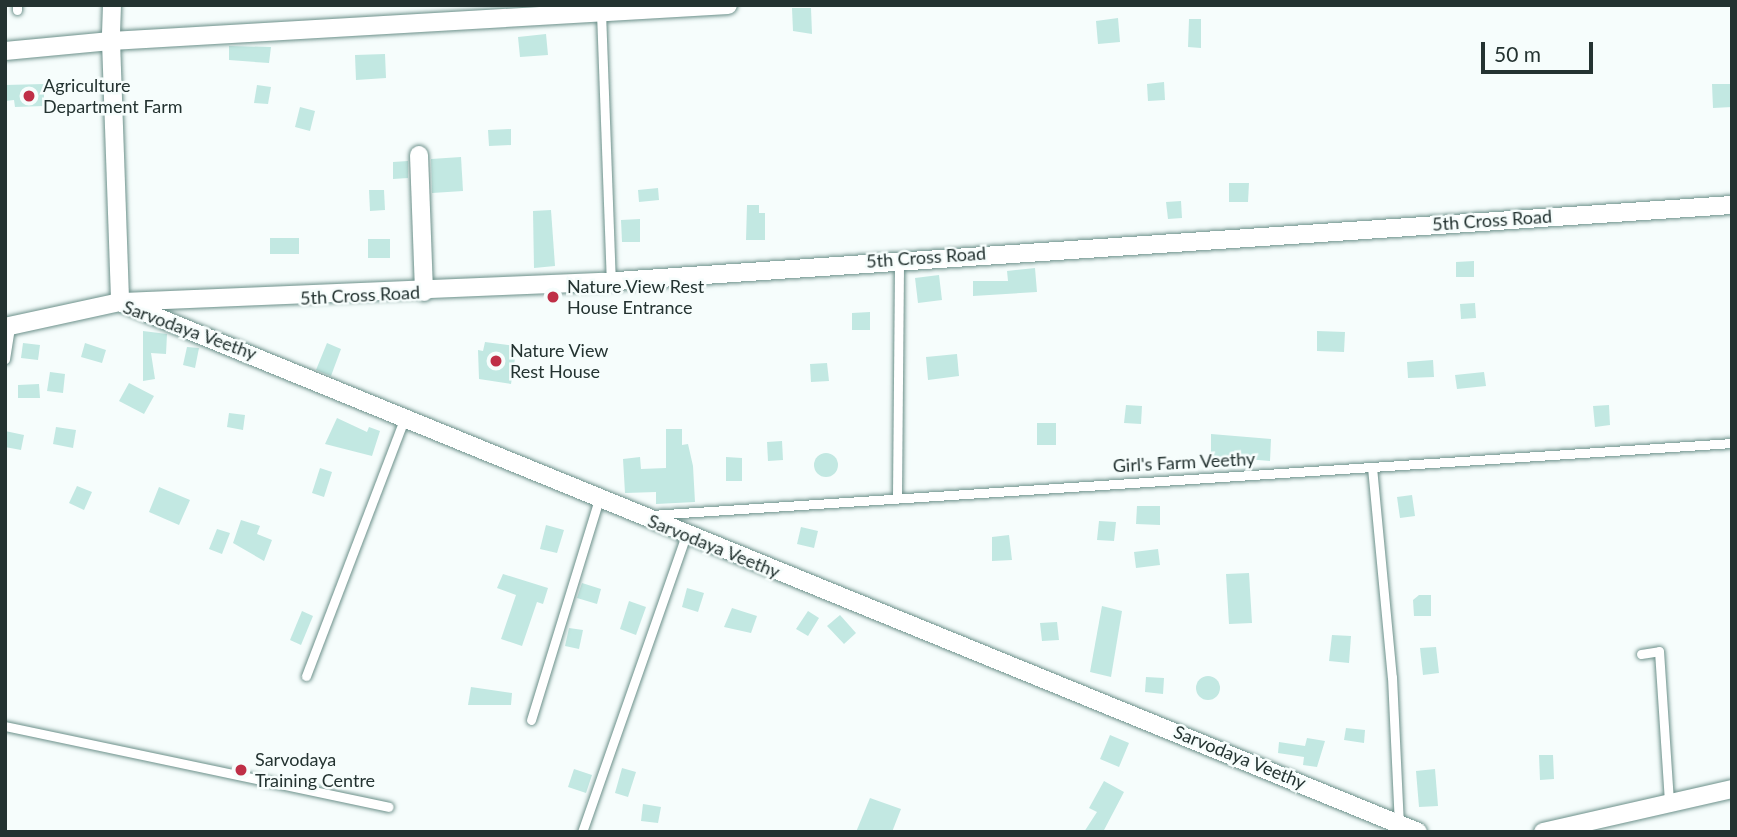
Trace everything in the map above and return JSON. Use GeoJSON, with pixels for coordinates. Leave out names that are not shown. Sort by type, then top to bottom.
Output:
{"type":"FeatureCollection","features":[{"type":"Feature","properties":{"kind":"street"},"geometry":{"type":"LineString","coordinates":[[112,5],[120,302]]}},
{"type":"Feature","properties":{"kind":"street"},"geometry":{"type":"LineString","coordinates":[[5,51],[111,41],[601,12],[620,8],[728,5]]}},
{"type":"Feature","properties":{"kind":"street"},"geometry":{"type":"LineString","coordinates":[[419,155],[424,292]]}},
{"type":"Feature","properties":{"kind":"street","name":"5th Cross Road"},"geometry":{"type":"LineString","coordinates":[[120,302],[424,292],[611,282],[899,258],[1732,205]]}},
{"type":"Feature","properties":{"kind":"street","name":"Sarvodaya Veethy"},"geometry":{"type":"LineString","coordinates":[[8,326],[120,302],[1418,832]]}},
{"type":"Feature","properties":{"kind":"street"},"geometry":{"type":"LineString","coordinates":[[1543,832],[1732,789]]}},
{"type":"Feature","properties":{"kind":"lane"},"geometry":{"type":"LineString","coordinates":[[601,12],[611,282]]}},
{"type":"Feature","properties":{"kind":"lane"},"geometry":{"type":"LineString","coordinates":[[897,496],[899,258]]}},
{"type":"Feature","properties":{"kind":"lane"},"geometry":{"type":"LineString","coordinates":[[5,359],[8,326]]}},
{"type":"Feature","properties":{"kind":"lane"},"geometry":{"type":"LineString","coordinates":[[306,676],[405,417]]}},
{"type":"Feature","properties":{"kind":"lane","name":"Girl's Farm Veethy"},"geometry":{"type":"LineString","coordinates":[[639,516],[897,496],[1732,443]]}},
{"type":"Feature","properties":{"kind":"lane"},"geometry":{"type":"LineString","coordinates":[[1372,467],[1392,677],[1399,823]]}},
{"type":"Feature","properties":{"kind":"lane"},"geometry":{"type":"LineString","coordinates":[[531,720],[599,499]]}},
{"type":"Feature","properties":{"kind":"lane"},"geometry":{"type":"LineString","coordinates":[[582,832],[686,535]]}},
{"type":"Feature","properties":{"kind":"lane"},"geometry":{"type":"LineString","coordinates":[[1641,654],[1659,652],[1669,802]]}},
{"type":"Feature","properties":{"kind":"lane"},"geometry":{"type":"LineString","coordinates":[[5,726],[389,807]]}},
{"type":"Feature","properties":{"kind":"building"},"geometry":{"type":"Polygon","coordinates":[[[792,8],[811,8],[812,34],[793,31],[792,8]]]}},
{"type":"Feature","properties":{"kind":"building"},"geometry":{"type":"Polygon","coordinates":[[[1118,18],[1120,42],[1098,44],[1096,21],[1118,18]]]}},
{"type":"Feature","properties":{"kind":"building"},"geometry":{"type":"Polygon","coordinates":[[[1189,19],[1201,19],[1201,48],[1188,47],[1189,19]]]}},
{"type":"Feature","properties":{"kind":"building"},"geometry":{"type":"Polygon","coordinates":[[[546,34],[548,55],[520,57],[518,37],[546,34]]]}},
{"type":"Feature","properties":{"kind":"building"},"geometry":{"type":"Polygon","coordinates":[[[229,46],[271,47],[269,63],[229,60],[229,46]]]}},
{"type":"Feature","properties":{"kind":"building"},"geometry":{"type":"Polygon","coordinates":[[[385,54],[386,78],[356,80],[355,55],[385,54]]]}},
{"type":"Feature","properties":{"kind":"building"},"geometry":{"type":"Polygon","coordinates":[[[1164,82],[1165,100],[1148,101],[1147,84],[1164,82]]]}},
{"type":"Feature","properties":{"kind":"building","name":"Agriculture Department Farm"},"geometry":{"type":"Polygon","coordinates":[[[44,84],[44,106],[15,107],[14,100],[5,101],[5,85],[44,84]]]}},
{"type":"Feature","properties":{"kind":"building"},"geometry":{"type":"Polygon","coordinates":[[[1712,84],[1732,84],[1732,107],[1713,108],[1712,84]]]}},
{"type":"Feature","properties":{"kind":"building"},"geometry":{"type":"Polygon","coordinates":[[[257,85],[271,87],[268,104],[254,103],[257,85]]]}},
{"type":"Feature","properties":{"kind":"building"},"geometry":{"type":"Polygon","coordinates":[[[300,107],[315,111],[310,131],[295,127],[300,107]]]}},
{"type":"Feature","properties":{"kind":"building"},"geometry":{"type":"Polygon","coordinates":[[[511,129],[511,145],[489,146],[488,130],[511,129]]]}},
{"type":"Feature","properties":{"kind":"building"},"geometry":{"type":"Polygon","coordinates":[[[461,157],[463,191],[432,193],[431,159],[461,157]]]}},
{"type":"Feature","properties":{"kind":"building"},"geometry":{"type":"Polygon","coordinates":[[[408,161],[408,178],[393,179],[393,162],[408,161]]]}},
{"type":"Feature","properties":{"kind":"building"},"geometry":{"type":"Polygon","coordinates":[[[1229,183],[1249,183],[1248,202],[1229,202],[1229,183]]]}},
{"type":"Feature","properties":{"kind":"building"},"geometry":{"type":"Polygon","coordinates":[[[658,188],[659,200],[639,202],[638,190],[658,188]]]}},
{"type":"Feature","properties":{"kind":"building"},"geometry":{"type":"Polygon","coordinates":[[[369,190],[384,190],[385,210],[370,211],[369,190]]]}},
{"type":"Feature","properties":{"kind":"building"},"geometry":{"type":"Polygon","coordinates":[[[1181,201],[1182,218],[1168,219],[1166,202],[1181,201]]]}},
{"type":"Feature","properties":{"kind":"building"},"geometry":{"type":"Polygon","coordinates":[[[747,205],[759,205],[759,213],[765,213],[765,240],[746,240],[747,205]]]}},
{"type":"Feature","properties":{"kind":"building"},"geometry":{"type":"Polygon","coordinates":[[[551,210],[555,266],[534,268],[533,211],[551,210]]]}},
{"type":"Feature","properties":{"kind":"building"},"geometry":{"type":"Polygon","coordinates":[[[640,219],[640,242],[622,242],[621,220],[640,219]]]}},
{"type":"Feature","properties":{"kind":"building"},"geometry":{"type":"Polygon","coordinates":[[[270,238],[299,238],[299,254],[270,254],[270,238]]]}},
{"type":"Feature","properties":{"kind":"building"},"geometry":{"type":"Polygon","coordinates":[[[368,239],[390,239],[390,258],[368,258],[368,239]]]}},
{"type":"Feature","properties":{"kind":"building"},"geometry":{"type":"Polygon","coordinates":[[[1474,261],[1474,277],[1456,277],[1456,262],[1474,261]]]}},
{"type":"Feature","properties":{"kind":"building"},"geometry":{"type":"Polygon","coordinates":[[[1035,268],[1037,292],[973,296],[973,281],[1008,281],[1007,271],[1035,268]]]}},
{"type":"Feature","properties":{"kind":"building"},"geometry":{"type":"Polygon","coordinates":[[[939,275],[942,300],[918,303],[915,278],[939,275]]]}},
{"type":"Feature","properties":{"kind":"building"},"geometry":{"type":"Polygon","coordinates":[[[1475,303],[1476,318],[1461,319],[1460,304],[1475,303]]]}},
{"type":"Feature","properties":{"kind":"building"},"geometry":{"type":"Polygon","coordinates":[[[870,312],[870,330],[852,330],[852,313],[870,312]]]}},
{"type":"Feature","properties":{"kind":"building"},"geometry":{"type":"Polygon","coordinates":[[[143,331],[167,334],[166,354],[151,353],[155,379],[143,381],[143,331]]]}},
{"type":"Feature","properties":{"kind":"building"},"geometry":{"type":"Polygon","coordinates":[[[1317,331],[1345,332],[1344,352],[1317,351],[1317,331]]]}},
{"type":"Feature","properties":{"kind":"building","name":"Nature View Rest House"},"geometry":{"type":"Polygon","coordinates":[[[485,342],[517,346],[511,384],[479,379],[478,350],[483,351],[485,342]]]}},
{"type":"Feature","properties":{"kind":"building"},"geometry":{"type":"Polygon","coordinates":[[[23,343],[40,345],[38,360],[21,358],[23,343]]]}},
{"type":"Feature","properties":{"kind":"building"},"geometry":{"type":"Polygon","coordinates":[[[85,343],[106,350],[102,363],[81,357],[85,343]]]}},
{"type":"Feature","properties":{"kind":"building"},"geometry":{"type":"Polygon","coordinates":[[[327,343],[341,349],[331,376],[316,370],[327,343]]]}},
{"type":"Feature","properties":{"kind":"building"},"geometry":{"type":"Polygon","coordinates":[[[187,347],[199,348],[195,368],[183,365],[187,347]]]}},
{"type":"Feature","properties":{"kind":"building"},"geometry":{"type":"Polygon","coordinates":[[[957,354],[959,376],[928,380],[926,357],[957,354]]]}},
{"type":"Feature","properties":{"kind":"building"},"geometry":{"type":"Polygon","coordinates":[[[1433,360],[1434,377],[1408,378],[1407,362],[1433,360]]]}},
{"type":"Feature","properties":{"kind":"building"},"geometry":{"type":"Polygon","coordinates":[[[827,363],[829,381],[811,382],[810,364],[827,363]]]}},
{"type":"Feature","properties":{"kind":"building"},"geometry":{"type":"Polygon","coordinates":[[[50,372],[65,374],[63,393],[47,391],[50,372]]]}},
{"type":"Feature","properties":{"kind":"building"},"geometry":{"type":"Polygon","coordinates":[[[1484,372],[1486,386],[1457,389],[1455,375],[1484,372]]]}},
{"type":"Feature","properties":{"kind":"building"},"geometry":{"type":"Polygon","coordinates":[[[129,383],[154,396],[144,414],[119,401],[129,383]]]}},
{"type":"Feature","properties":{"kind":"building"},"geometry":{"type":"Polygon","coordinates":[[[39,384],[40,398],[18,398],[18,385],[39,384]]]}},
{"type":"Feature","properties":{"kind":"building"},"geometry":{"type":"Polygon","coordinates":[[[1126,405],[1142,406],[1141,424],[1124,423],[1126,405]]]}},
{"type":"Feature","properties":{"kind":"building"},"geometry":{"type":"Polygon","coordinates":[[[1609,405],[1610,425],[1595,427],[1593,406],[1609,405]]]}},
{"type":"Feature","properties":{"kind":"building"},"geometry":{"type":"Polygon","coordinates":[[[229,413],[245,415],[243,430],[227,427],[229,413]]]}},
{"type":"Feature","properties":{"kind":"building"},"geometry":{"type":"Polygon","coordinates":[[[337,418],[367,432],[369,427],[380,431],[372,456],[325,444],[337,418]]]}},
{"type":"Feature","properties":{"kind":"building"},"geometry":{"type":"Polygon","coordinates":[[[1037,423],[1056,423],[1056,445],[1037,445],[1037,423]]]}},
{"type":"Feature","properties":{"kind":"building"},"geometry":{"type":"Polygon","coordinates":[[[56,427],[76,430],[73,448],[53,444],[56,427]]]}},
{"type":"Feature","properties":{"kind":"building"},"geometry":{"type":"Polygon","coordinates":[[[666,429],[682,429],[682,445],[688,444],[693,466],[695,502],[656,504],[656,492],[625,493],[623,459],[640,457],[641,469],[666,468],[666,429]]]}},
{"type":"Feature","properties":{"kind":"building"},"geometry":{"type":"Polygon","coordinates":[[[5,431],[24,435],[21,450],[5,447],[5,431]]]}},
{"type":"Feature","properties":{"kind":"building"},"geometry":{"type":"Polygon","coordinates":[[[1211,434],[1271,439],[1270,461],[1211,456],[1211,434]]]}},
{"type":"Feature","properties":{"kind":"building"},"geometry":{"type":"Polygon","coordinates":[[[782,441],[783,460],[768,461],[767,442],[782,441]]]}},
{"type":"Feature","properties":{"kind":"building"},"geometry":{"type":"Polygon","coordinates":[[[826,453],[835,456],[838,465],[835,474],[826,477],[817,474],[814,465],[817,456],[826,453]]]}},
{"type":"Feature","properties":{"kind":"building"},"geometry":{"type":"Polygon","coordinates":[[[726,457],[742,458],[742,481],[726,481],[726,457]]]}},
{"type":"Feature","properties":{"kind":"building"},"geometry":{"type":"Polygon","coordinates":[[[320,468],[332,472],[324,497],[312,493],[320,468]]]}},
{"type":"Feature","properties":{"kind":"building"},"geometry":{"type":"Polygon","coordinates":[[[77,486],[92,492],[84,510],[69,503],[77,486]]]}},
{"type":"Feature","properties":{"kind":"building"},"geometry":{"type":"Polygon","coordinates":[[[159,487],[190,500],[179,525],[149,512],[159,487]]]}},
{"type":"Feature","properties":{"kind":"building"},"geometry":{"type":"Polygon","coordinates":[[[1412,495],[1415,516],[1400,518],[1397,497],[1412,495]]]}},
{"type":"Feature","properties":{"kind":"building"},"geometry":{"type":"Polygon","coordinates":[[[1137,506],[1160,506],[1160,525],[1136,524],[1137,506]]]}},
{"type":"Feature","properties":{"kind":"building"},"geometry":{"type":"Polygon","coordinates":[[[241,520],[260,526],[257,534],[272,540],[264,561],[233,543],[241,520]]]}},
{"type":"Feature","properties":{"kind":"building"},"geometry":{"type":"Polygon","coordinates":[[[1099,521],[1116,522],[1114,541],[1097,540],[1099,521]]]}},
{"type":"Feature","properties":{"kind":"building"},"geometry":{"type":"Polygon","coordinates":[[[546,525],[564,530],[557,553],[540,549],[546,525]]]}},
{"type":"Feature","properties":{"kind":"building"},"geometry":{"type":"Polygon","coordinates":[[[801,527],[818,531],[814,548],[797,544],[801,527]]]}},
{"type":"Feature","properties":{"kind":"building"},"geometry":{"type":"Polygon","coordinates":[[[217,529],[230,533],[222,554],[209,549],[217,529]]]}},
{"type":"Feature","properties":{"kind":"building"},"geometry":{"type":"Polygon","coordinates":[[[1009,535],[1012,560],[992,561],[992,537],[1009,535]]]}},
{"type":"Feature","properties":{"kind":"building"},"geometry":{"type":"Polygon","coordinates":[[[1158,549],[1160,565],[1136,568],[1134,552],[1158,549]]]}},
{"type":"Feature","properties":{"kind":"building"},"geometry":{"type":"Polygon","coordinates":[[[1249,573],[1252,623],[1229,624],[1226,574],[1249,573]]]}},
{"type":"Feature","properties":{"kind":"building"},"geometry":{"type":"Polygon","coordinates":[[[503,574],[548,588],[543,604],[537,602],[522,646],[501,639],[516,595],[497,588],[503,574]]]}},
{"type":"Feature","properties":{"kind":"building"},"geometry":{"type":"Polygon","coordinates":[[[582,583],[601,589],[597,604],[577,598],[582,583]]]}},
{"type":"Feature","properties":{"kind":"building"},"geometry":{"type":"Polygon","coordinates":[[[687,588],[704,593],[698,612],[682,607],[687,588]]]}},
{"type":"Feature","properties":{"kind":"building"},"geometry":{"type":"Polygon","coordinates":[[[1419,595],[1431,595],[1431,616],[1414,616],[1413,600],[1419,595]]]}},
{"type":"Feature","properties":{"kind":"building"},"geometry":{"type":"Polygon","coordinates":[[[629,601],[646,607],[636,635],[620,629],[629,601]]]}},
{"type":"Feature","properties":{"kind":"building"},"geometry":{"type":"Polygon","coordinates":[[[1102,606],[1122,611],[1111,677],[1090,672],[1102,606]]]}},
{"type":"Feature","properties":{"kind":"building"},"geometry":{"type":"Polygon","coordinates":[[[732,608],[757,616],[751,633],[724,627],[732,608]]]}},
{"type":"Feature","properties":{"kind":"building"},"geometry":{"type":"Polygon","coordinates":[[[302,611],[313,616],[301,645],[290,640],[302,611]]]}},
{"type":"Feature","properties":{"kind":"building"},"geometry":{"type":"Polygon","coordinates":[[[808,611],[819,618],[808,636],[796,629],[808,611]]]}},
{"type":"Feature","properties":{"kind":"building"},"geometry":{"type":"Polygon","coordinates":[[[840,615],[856,633],[844,644],[827,626],[840,615]]]}},
{"type":"Feature","properties":{"kind":"building"},"geometry":{"type":"Polygon","coordinates":[[[1057,622],[1059,640],[1042,641],[1040,623],[1057,622]]]}},
{"type":"Feature","properties":{"kind":"building"},"geometry":{"type":"Polygon","coordinates":[[[569,628],[583,630],[579,649],[565,646],[569,628]]]}},
{"type":"Feature","properties":{"kind":"building"},"geometry":{"type":"Polygon","coordinates":[[[1332,635],[1351,636],[1349,663],[1329,661],[1332,635]]]}},
{"type":"Feature","properties":{"kind":"building"},"geometry":{"type":"Polygon","coordinates":[[[1436,647],[1439,673],[1423,675],[1420,648],[1436,647]]]}},
{"type":"Feature","properties":{"kind":"building"},"geometry":{"type":"Polygon","coordinates":[[[1208,676],[1219,683],[1220,688],[1213,699],[1208,700],[1197,693],[1196,688],[1203,677],[1208,676]]]}},
{"type":"Feature","properties":{"kind":"building"},"geometry":{"type":"Polygon","coordinates":[[[1146,677],[1164,678],[1163,694],[1145,692],[1146,677]]]}},
{"type":"Feature","properties":{"kind":"building"},"geometry":{"type":"Polygon","coordinates":[[[471,687],[512,693],[511,705],[468,705],[471,687]]]}},
{"type":"Feature","properties":{"kind":"building"},"geometry":{"type":"Polygon","coordinates":[[[1346,728],[1365,730],[1364,743],[1344,740],[1346,728]]]}},
{"type":"Feature","properties":{"kind":"building"},"geometry":{"type":"Polygon","coordinates":[[[1110,735],[1129,743],[1119,767],[1100,759],[1110,735]]]}},
{"type":"Feature","properties":{"kind":"building"},"geometry":{"type":"Polygon","coordinates":[[[1307,738],[1325,741],[1317,767],[1303,765],[1304,757],[1278,753],[1279,742],[1305,746],[1307,738]]]}},
{"type":"Feature","properties":{"kind":"building"},"geometry":{"type":"Polygon","coordinates":[[[1539,755],[1553,755],[1554,779],[1540,780],[1539,755]]]}},
{"type":"Feature","properties":{"kind":"building"},"geometry":{"type":"Polygon","coordinates":[[[622,768],[636,772],[628,797],[615,793],[622,768]]]}},
{"type":"Feature","properties":{"kind":"building"},"geometry":{"type":"Polygon","coordinates":[[[574,769],[592,775],[586,793],[568,787],[574,769]]]}},
{"type":"Feature","properties":{"kind":"building"},"geometry":{"type":"Polygon","coordinates":[[[1435,769],[1438,806],[1419,807],[1416,771],[1435,769]]]}},
{"type":"Feature","properties":{"kind":"building"},"geometry":{"type":"Polygon","coordinates":[[[1104,781],[1124,792],[1103,832],[1084,832],[1097,812],[1089,808],[1104,781]]]}},
{"type":"Feature","properties":{"kind":"building"},"geometry":{"type":"Polygon","coordinates":[[[870,798],[901,809],[892,832],[856,832],[870,798]]]}},
{"type":"Feature","properties":{"kind":"building"},"geometry":{"type":"Polygon","coordinates":[[[643,804],[661,807],[658,823],[641,821],[643,804]]]}},
{"type":"Feature","properties":{"kind":"place","name":"Agriculture Department Farm"},"geometry":{"type":"Point","coordinates":[29,96]}},
{"type":"Feature","properties":{"kind":"place","name":"Nature View Rest House Entrance"},"geometry":{"type":"Point","coordinates":[553,297]}},
{"type":"Feature","properties":{"kind":"place","name":"Nature View Rest House"},"geometry":{"type":"Point","coordinates":[496,361]}},
{"type":"Feature","properties":{"kind":"place","name":"Sarvodaya Training Centre"},"geometry":{"type":"Point","coordinates":[241,770]}}]}
